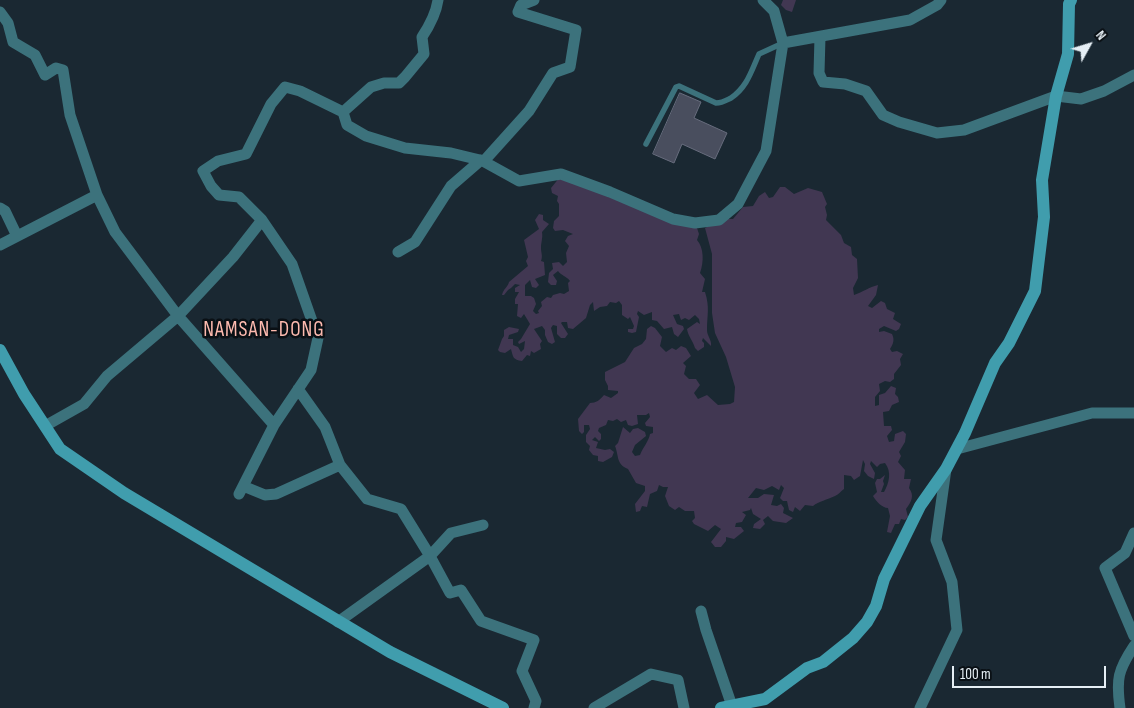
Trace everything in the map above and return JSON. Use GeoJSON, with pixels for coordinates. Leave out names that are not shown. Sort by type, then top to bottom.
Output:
{"type":"FeatureCollection","features":[{"type":"Feature","properties":{"kind":"street"},"geometry":{"type":"LineString","coordinates":[[343,112],[371,87],[399,82],[405,78],[424,54],[422,37],[437,10],[438,0]]}},
{"type":"Feature","properties":{"kind":"street"},"geometry":{"type":"LineString","coordinates":[[398,252],[415,242],[451,186],[481,160],[484,161],[529,111],[553,73],[570,67],[576,30],[518,12],[521,5],[534,0]]}},
{"type":"Feature","properties":{"kind":"street"},"geometry":{"type":"LineString","coordinates":[[340,465],[276,494],[264,495],[241,490],[274,425],[311,370],[318,338],[292,264],[262,220],[240,197],[219,195],[211,186],[203,171],[218,162],[246,154],[271,104],[284,87],[300,91],[343,112],[348,124],[366,136],[405,148],[451,153],[481,160],[519,182],[561,174],[610,192],[673,219],[695,223],[718,220],[738,204],[766,150],[783,43],[774,11],[763,0]]}},
{"type":"Feature","properties":{"kind":"street"},"geometry":{"type":"LineString","coordinates":[[783,43],[910,20],[937,5],[941,0]]}},
{"type":"Feature","properties":{"kind":"street"},"geometry":{"type":"LineString","coordinates":[[701,611],[726,707],[765,699],[807,668],[823,662],[853,638],[867,622],[876,606],[884,579],[920,506],[946,469],[957,449],[995,363],[1009,343],[1034,291],[1044,217],[1042,180],[1056,96],[1068,54],[1069,4],[1071,0]]}},
{"type":"Feature","properties":{"kind":"street"},"geometry":{"type":"LineString","coordinates":[[0,12],[8,23],[13,42],[34,55],[45,75],[56,68],[63,70],[70,115],[97,195],[115,232],[178,316],[274,425]]}},
{"type":"Feature","properties":{"kind":"street"},"geometry":{"type":"LineString","coordinates":[[820,37],[819,73],[823,82],[845,84],[866,91],[883,115],[899,122],[937,133],[964,130],[1056,96],[1081,99],[1134,75]]}},
{"type":"Feature","properties":{"kind":"street"},"geometry":{"type":"LineString","coordinates":[[0,245],[97,195]]}},
{"type":"Feature","properties":{"kind":"street"},"geometry":{"type":"LineString","coordinates":[[0,208],[5,212],[17,236]]}},
{"type":"Feature","properties":{"kind":"street"},"geometry":{"type":"LineString","coordinates":[[45,426],[84,404],[107,376],[178,316],[233,257],[262,220]]}},
{"type":"Feature","properties":{"kind":"street"},"geometry":{"type":"LineString","coordinates":[[0,350],[24,394],[60,449],[124,493],[338,622],[390,652],[503,708]]}},
{"type":"Feature","properties":{"kind":"street"},"geometry":{"type":"LineString","coordinates":[[298,389],[325,427],[340,465],[367,499],[401,509],[450,593],[461,590],[481,621],[534,640],[522,671],[536,702],[534,708]]}},
{"type":"Feature","properties":{"kind":"street"},"geometry":{"type":"LineString","coordinates":[[957,449],[1092,413],[1134,413]]}},
{"type":"Feature","properties":{"kind":"street"},"geometry":{"type":"LineString","coordinates":[[920,708],[957,630],[952,582],[936,540],[946,469]]}},
{"type":"Feature","properties":{"kind":"street"},"geometry":{"type":"LineString","coordinates":[[338,622],[430,556],[451,533],[483,526]]}},
{"type":"Feature","properties":{"kind":"street"},"geometry":{"type":"LineString","coordinates":[[1134,532],[1125,553],[1105,568],[1134,636]]}},
{"type":"Feature","properties":{"kind":"street"},"geometry":{"type":"LineString","coordinates":[[1120,708],[1117,684],[1123,663],[1134,646]]}},
{"type":"Feature","properties":{"kind":"street"},"geometry":{"type":"LineString","coordinates":[[594,708],[651,674],[678,680],[684,708]]}},
{"type":"Feature","properties":{"kind":"lane"},"geometry":{"type":"LineString","coordinates":[[646,144],[676,87],[679,86],[716,103],[722,103],[740,91],[744,86],[759,54],[783,43]]}},
{"type":"Feature","properties":{"kind":"shaded area"},"geometry":{"type":"Polygon","coordinates":[[[783,0],[796,0],[792,12],[786,10],[781,5],[783,0]]]}},
{"type":"Feature","properties":{"kind":"shaded area"},"geometry":{"type":"Polygon","coordinates":[[[560,177],[697,228],[699,234],[697,240],[703,255],[700,273],[705,279],[702,292],[705,292],[707,303],[707,330],[711,346],[703,338],[704,347],[698,351],[695,348],[687,329],[697,322],[700,324],[699,319],[695,315],[689,320],[685,318],[681,320],[679,314],[673,315],[677,324],[683,326],[684,329],[678,337],[674,334],[672,327],[664,329],[657,321],[652,320],[652,312],[644,315],[638,311],[639,317],[636,332],[628,332],[628,329],[633,329],[634,326],[630,317],[628,319],[622,315],[622,305],[619,301],[616,303],[610,302],[607,306],[600,307],[594,311],[593,302],[590,305],[586,318],[573,329],[568,328],[567,322],[562,322],[568,334],[565,338],[561,338],[557,334],[557,326],[553,325],[551,328],[555,342],[552,344],[548,342],[542,326],[534,329],[542,341],[540,344],[541,349],[534,353],[531,351],[530,356],[527,355],[522,361],[514,358],[511,349],[505,353],[498,350],[504,336],[504,330],[509,327],[519,329],[518,332],[509,335],[508,339],[513,339],[513,345],[518,347],[521,352],[524,349],[525,341],[519,344],[518,342],[530,324],[524,314],[521,318],[517,316],[518,304],[515,304],[515,299],[519,292],[515,292],[515,288],[520,285],[515,284],[502,295],[509,282],[528,266],[524,240],[539,229],[535,220],[539,214],[543,215],[543,220],[549,224],[542,232],[541,261],[544,262],[545,275],[535,279],[539,285],[536,288],[532,287],[530,280],[525,285],[525,296],[534,298],[536,304],[533,311],[536,314],[539,313],[538,311],[542,306],[541,302],[547,297],[551,298],[553,295],[564,294],[569,291],[568,283],[570,281],[558,271],[553,275],[557,281],[556,285],[551,285],[548,282],[549,273],[553,269],[552,263],[559,262],[563,266],[567,262],[566,253],[569,246],[565,241],[568,236],[573,234],[563,230],[555,231],[553,228],[554,221],[559,216],[559,204],[557,201],[558,196],[552,193],[551,188],[560,177]]]}},
{"type":"Feature","properties":{"kind":"shaded area"},"geometry":{"type":"Polygon","coordinates":[[[780,187],[785,187],[794,194],[808,188],[822,192],[827,204],[825,207],[826,220],[841,235],[844,243],[851,247],[852,255],[857,259],[858,278],[853,288],[854,295],[878,285],[876,295],[868,306],[872,308],[881,301],[885,303],[887,309],[895,313],[893,319],[901,324],[896,331],[884,326],[879,329],[879,332],[884,331],[892,334],[893,342],[890,349],[892,352],[897,351],[903,354],[900,359],[901,365],[894,374],[894,379],[890,382],[885,381],[879,384],[880,391],[875,397],[875,406],[879,405],[879,395],[885,393],[891,386],[896,388],[895,394],[899,402],[892,405],[889,411],[883,412],[884,426],[891,426],[892,430],[887,436],[889,442],[894,441],[895,434],[903,431],[906,434],[905,442],[899,452],[901,456],[898,462],[905,470],[904,479],[911,479],[909,488],[912,499],[906,509],[908,517],[905,520],[901,519],[899,524],[895,524],[891,533],[887,532],[890,516],[888,508],[881,506],[873,496],[877,492],[875,483],[877,479],[885,475],[881,492],[884,492],[889,474],[887,466],[885,463],[877,467],[871,461],[870,464],[875,473],[874,479],[864,471],[865,464],[863,460],[860,476],[854,480],[851,476],[844,475],[844,489],[838,494],[813,506],[805,505],[800,511],[795,507],[793,512],[789,510],[787,501],[783,501],[780,498],[784,488],[781,485],[779,490],[772,486],[764,490],[756,488],[748,498],[758,498],[764,494],[774,495],[771,505],[777,506],[781,504],[784,508],[783,513],[793,518],[786,523],[773,521],[768,516],[763,520],[765,524],[760,529],[753,528],[754,524],[761,519],[753,514],[751,508],[742,512],[746,515],[742,522],[736,523],[735,527],[741,527],[744,531],[734,539],[726,537],[726,541],[721,547],[715,547],[711,542],[721,529],[715,525],[708,531],[694,524],[692,521],[695,518],[694,511],[685,511],[679,507],[675,510],[669,506],[665,496],[668,487],[659,485],[657,491],[650,494],[647,507],[642,506],[640,511],[636,512],[635,504],[645,491],[645,486],[636,483],[628,469],[621,465],[615,446],[618,443],[623,427],[630,433],[633,429],[638,428],[645,432],[646,436],[635,445],[632,452],[635,456],[640,455],[650,434],[653,433],[653,427],[646,426],[645,423],[650,417],[649,413],[637,415],[638,424],[632,426],[628,425],[626,420],[621,422],[617,419],[613,421],[608,420],[606,425],[599,428],[598,431],[601,434],[601,439],[599,441],[595,437],[592,440],[598,442],[596,448],[610,449],[614,452],[612,457],[603,462],[598,461],[598,456],[593,455],[589,450],[590,446],[586,442],[586,435],[590,429],[589,425],[584,425],[584,432],[582,434],[579,431],[578,419],[590,403],[598,401],[604,395],[611,398],[618,393],[618,391],[608,390],[605,372],[625,362],[634,348],[642,344],[646,339],[647,329],[651,326],[662,337],[660,346],[666,352],[672,348],[676,350],[681,346],[686,348],[691,356],[683,363],[686,366],[684,374],[689,379],[696,379],[700,385],[694,393],[698,399],[707,395],[718,405],[734,402],[735,387],[726,357],[715,333],[712,313],[712,254],[705,228],[724,219],[733,219],[743,207],[753,206],[759,196],[765,192],[769,198],[773,197],[780,187]]]}},
{"type":"Feature","properties":{"kind":"building"},"geometry":{"type":"Polygon","coordinates":[[[680,93],[701,102],[694,118],[727,133],[715,159],[682,144],[674,163],[653,154],[680,93]]]}},
{"type":"Feature","properties":{"kind":"district","name":"NAMSAN-DONG"},"geometry":{"type":"Point","coordinates":[264,331]}}]}
